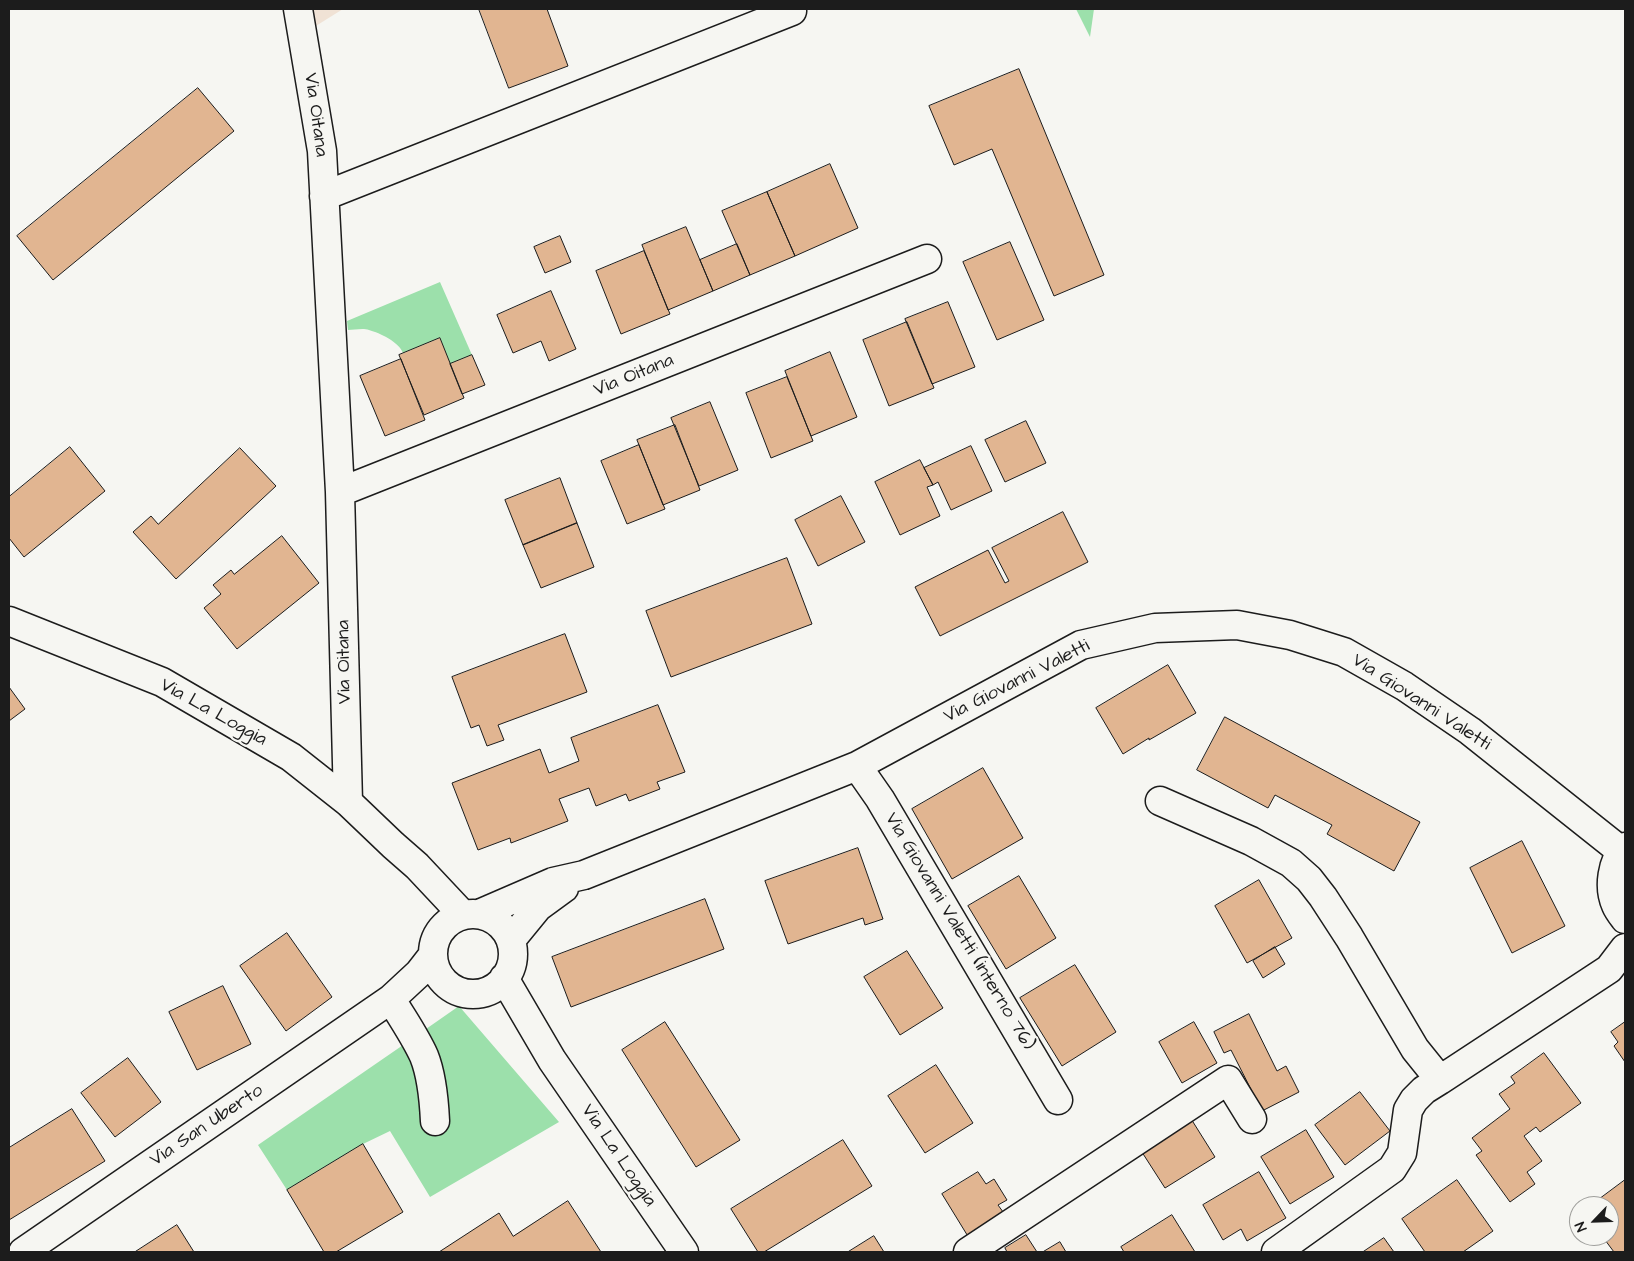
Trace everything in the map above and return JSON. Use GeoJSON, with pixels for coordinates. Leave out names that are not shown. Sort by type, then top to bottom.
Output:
{"type":"FeatureCollection","features":[{"type":"Feature","properties":{"kind":"street","name":"Via Oitana"},"geometry":{"type":"LineString","coordinates":[[298,9],[322,151],[340,492],[348,802]]}},
{"type":"Feature","properties":{"kind":"street"},"geometry":{"type":"LineString","coordinates":[[324,196],[792,11]]}},
{"type":"Feature","properties":{"kind":"street","name":"Via Oitana"},"geometry":{"type":"LineString","coordinates":[[340,492],[927,259]]}},
{"type":"Feature","properties":{"kind":"street","name":"Via La Loggia"},"geometry":{"type":"LineString","coordinates":[[9,622],[162,682],[291,757],[348,802],[392,845],[418,866],[454,928]]}},
{"type":"Feature","properties":{"kind":"street","name":"Via Giovanni Valetti"},"geometry":{"type":"LineString","coordinates":[[454,928],[553,882],[584,875],[857,766],[1081,645],[1155,628],[1237,626],[1290,635],[1344,652],[1404,686],[1470,731],[1623,849]]}},
{"type":"Feature","properties":{"kind":"street","name":"Via Giovanni Valetti (interno 76)"},"geometry":{"type":"LineString","coordinates":[[857,766],[880,800],[1058,1100]]}},
{"type":"Feature","properties":{"kind":"street"},"geometry":{"type":"LineString","coordinates":[[1160,801],[1251,841],[1291,863],[1309,879],[1349,937],[1415,1049],[1440,1080]]}},
{"type":"Feature","properties":{"kind":"street"},"geometry":{"type":"LineString","coordinates":[[1623,849],[1614,868],[1612,887],[1616,905],[1625,919]]}},
{"type":"Feature","properties":{"kind":"street","name":"Via Giovanni Valetti"},"geometry":{"type":"LineString","coordinates":[[511,940],[538,907],[584,875]]}},
{"type":"Feature","properties":{"kind":"street","name":"Via La Loggia"},"geometry":{"type":"LineString","coordinates":[[511,940],[506,931],[489,917],[454,928],[436,968],[441,978],[459,991],[481,993],[497,998],[552,1060]]}},
{"type":"Feature","properties":{"kind":"street","name":"Via San Uberto"},"geometry":{"type":"LineString","coordinates":[[23,1252],[391,999],[419,973],[454,928]]}},
{"type":"Feature","properties":{"kind":"street"},"geometry":{"type":"LineString","coordinates":[[481,993],[490,990],[504,978],[511,966],[513,954],[511,940]]}},
{"type":"Feature","properties":{"kind":"street"},"geometry":{"type":"LineString","coordinates":[[1276,1252],[1392,1169],[1402,1153],[1408,1110],[1414,1100],[1424,1090],[1608,969],[1625,948]]}},
{"type":"Feature","properties":{"kind":"street","name":"Via La Loggia"},"geometry":{"type":"LineString","coordinates":[[504,978],[552,1060],[684,1252]]}},
{"type":"Feature","properties":{"kind":"street","name":"Via San Uberto"},"geometry":{"type":"LineString","coordinates":[[391,999],[449,985]]}},
{"type":"Feature","properties":{"kind":"street"},"geometry":{"type":"LineString","coordinates":[[391,999],[425,1058],[433,1094],[435,1121]]}},
{"type":"Feature","properties":{"kind":"street"},"geometry":{"type":"LineString","coordinates":[[968,1252],[1228,1080],[1252,1118]]}},
{"type":"Feature","properties":{"kind":"shaded area"},"geometry":{"type":"Polygon","coordinates":[[[308,9],[343,9],[311,29],[308,9]]]}},
{"type":"Feature","properties":{"kind":"green space"},"geometry":{"type":"Polygon","coordinates":[[[1076,9],[1094,9],[1090,37],[1076,9]]]}},
{"type":"Feature","properties":{"kind":"green space"},"geometry":{"type":"Polygon","coordinates":[[[440,282],[472,355],[450,364],[440,338],[403,353],[398,345],[378,333],[367,329],[348,330],[347,321],[440,282]]]}},
{"type":"Feature","properties":{"kind":"green space"},"geometry":{"type":"Polygon","coordinates":[[[459,1006],[559,1122],[430,1197],[390,1131],[363,1144],[287,1190],[258,1145],[406,1043],[435,1066],[432,1039],[426,1029],[459,1006]]]}},
{"type":"Feature","properties":{"kind":"building"},"geometry":{"type":"Polygon","coordinates":[[[479,9],[547,9],[568,66],[509,88],[479,9]]]}},
{"type":"Feature","properties":{"kind":"building"},"geometry":{"type":"Polygon","coordinates":[[[1019,69],[1104,275],[1054,296],[992,149],[954,165],[929,106],[1019,69]]]}},
{"type":"Feature","properties":{"kind":"building"},"geometry":{"type":"Polygon","coordinates":[[[198,88],[234,131],[53,280],[17,236],[198,88]]]}},
{"type":"Feature","properties":{"kind":"building"},"geometry":{"type":"Polygon","coordinates":[[[830,164],[858,228],[795,256],[767,192],[830,164]]]}},
{"type":"Feature","properties":{"kind":"building"},"geometry":{"type":"Polygon","coordinates":[[[767,192],[795,256],[750,275],[722,211],[767,192]]]}},
{"type":"Feature","properties":{"kind":"building"},"geometry":{"type":"Polygon","coordinates":[[[686,227],[713,291],[668,310],[642,245],[686,227]]]}},
{"type":"Feature","properties":{"kind":"building"},"geometry":{"type":"Polygon","coordinates":[[[560,236],[571,262],[545,273],[534,247],[560,236]]]}},
{"type":"Feature","properties":{"kind":"building"},"geometry":{"type":"Polygon","coordinates":[[[1010,242],[1044,320],[997,340],[963,262],[1010,242]]]}},
{"type":"Feature","properties":{"kind":"building"},"geometry":{"type":"Polygon","coordinates":[[[737,244],[750,275],[713,291],[700,260],[737,244]]]}},
{"type":"Feature","properties":{"kind":"building"},"geometry":{"type":"Polygon","coordinates":[[[644,251],[670,314],[621,334],[596,271],[644,251]]]}},
{"type":"Feature","properties":{"kind":"building"},"geometry":{"type":"Polygon","coordinates":[[[551,291],[576,349],[549,361],[541,341],[513,353],[497,315],[551,291]]]}},
{"type":"Feature","properties":{"kind":"building"},"geometry":{"type":"Polygon","coordinates":[[[948,302],[975,367],[932,384],[905,319],[948,302]]]}},
{"type":"Feature","properties":{"kind":"building"},"geometry":{"type":"Polygon","coordinates":[[[907,322],[934,388],[889,406],[863,340],[907,322]]]}},
{"type":"Feature","properties":{"kind":"building"},"geometry":{"type":"Polygon","coordinates":[[[440,338],[464,398],[424,415],[399,355],[440,338]]]}},
{"type":"Feature","properties":{"kind":"building"},"geometry":{"type":"Polygon","coordinates":[[[830,352],[857,417],[811,436],[785,371],[830,352]]]}},
{"type":"Feature","properties":{"kind":"building"},"geometry":{"type":"Polygon","coordinates":[[[472,355],[485,385],[462,394],[450,364],[472,355]]]}},
{"type":"Feature","properties":{"kind":"building"},"geometry":{"type":"Polygon","coordinates":[[[401,359],[425,420],[385,436],[360,376],[401,359]]]}},
{"type":"Feature","properties":{"kind":"building"},"geometry":{"type":"Polygon","coordinates":[[[787,377],[813,441],[771,458],[746,393],[787,377]]]}},
{"type":"Feature","properties":{"kind":"building"},"geometry":{"type":"Polygon","coordinates":[[[710,402],[738,470],[699,486],[671,418],[710,402]]]}},
{"type":"Feature","properties":{"kind":"building"},"geometry":{"type":"Polygon","coordinates":[[[1026,421],[1046,463],[1005,482],[985,440],[1026,421]]]}},
{"type":"Feature","properties":{"kind":"building"},"geometry":{"type":"Polygon","coordinates":[[[675,425],[700,490],[663,505],[637,440],[675,425]]]}},
{"type":"Feature","properties":{"kind":"building"},"geometry":{"type":"Polygon","coordinates":[[[639,445],[665,509],[627,524],[601,461],[639,445]]]}},
{"type":"Feature","properties":{"kind":"building"},"geometry":{"type":"Polygon","coordinates":[[[971,446],[992,491],[951,510],[938,482],[933,485],[924,468],[971,446]]]}},
{"type":"Feature","properties":{"kind":"building"},"geometry":{"type":"Polygon","coordinates":[[[70,447],[105,491],[24,557],[9,538],[9,497],[70,447]]]}},
{"type":"Feature","properties":{"kind":"building"},"geometry":{"type":"Polygon","coordinates":[[[240,448],[276,486],[176,579],[133,532],[151,516],[158,524],[240,448]]]}},
{"type":"Feature","properties":{"kind":"building"},"geometry":{"type":"Polygon","coordinates":[[[920,460],[933,485],[927,487],[940,516],[900,535],[875,482],[920,460]]]}},
{"type":"Feature","properties":{"kind":"building"},"geometry":{"type":"Polygon","coordinates":[[[560,478],[577,523],[523,545],[505,500],[560,478]]]}},
{"type":"Feature","properties":{"kind":"building"},"geometry":{"type":"Polygon","coordinates":[[[841,496],[865,542],[818,566],[795,520],[841,496]]]}},
{"type":"Feature","properties":{"kind":"building"},"geometry":{"type":"Polygon","coordinates":[[[1063,512],[1088,562],[940,636],[915,587],[988,550],[1005,583],[1009,581],[992,548],[1063,512]]]}},
{"type":"Feature","properties":{"kind":"building"},"geometry":{"type":"Polygon","coordinates":[[[577,523],[594,567],[541,588],[523,545],[577,523]]]}},
{"type":"Feature","properties":{"kind":"building"},"geometry":{"type":"Polygon","coordinates":[[[282,536],[319,583],[237,649],[204,608],[221,594],[213,585],[231,570],[234,574],[282,536]]]}},
{"type":"Feature","properties":{"kind":"building"},"geometry":{"type":"Polygon","coordinates":[[[787,558],[812,624],[671,677],[646,611],[787,558]]]}},
{"type":"Feature","properties":{"kind":"building"},"geometry":{"type":"Polygon","coordinates":[[[565,634],[587,692],[498,725],[504,740],[487,746],[479,725],[471,728],[452,677],[565,634]]]}},
{"type":"Feature","properties":{"kind":"building"},"geometry":{"type":"Polygon","coordinates":[[[1168,665],[1196,713],[1123,754],[1096,708],[1168,665]]]}},
{"type":"Feature","properties":{"kind":"building"},"geometry":{"type":"Polygon","coordinates":[[[9,687],[25,709],[9,721],[9,687]]]}},
{"type":"Feature","properties":{"kind":"building"},"geometry":{"type":"Polygon","coordinates":[[[658,705],[685,772],[657,782],[660,789],[629,801],[626,794],[596,806],[589,788],[559,799],[568,821],[511,843],[510,838],[478,850],[452,783],[540,749],[549,773],[579,761],[571,738],[658,705]]]}},
{"type":"Feature","properties":{"kind":"building"},"geometry":{"type":"Polygon","coordinates":[[[1225,717],[1420,822],[1394,871],[1327,834],[1332,825],[1275,795],[1268,808],[1197,770],[1225,717]]]}},
{"type":"Feature","properties":{"kind":"building"},"geometry":{"type":"Polygon","coordinates":[[[983,768],[1023,838],[952,879],[912,809],[983,768]]]}},
{"type":"Feature","properties":{"kind":"building"},"geometry":{"type":"Polygon","coordinates":[[[1522,841],[1565,926],[1512,953],[1470,868],[1522,841]]]}},
{"type":"Feature","properties":{"kind":"building"},"geometry":{"type":"Polygon","coordinates":[[[858,848],[883,919],[865,925],[863,918],[788,944],[765,881],[858,848]]]}},
{"type":"Feature","properties":{"kind":"building"},"geometry":{"type":"Polygon","coordinates":[[[1019,876],[1056,938],[1006,969],[968,906],[1019,876]]]}},
{"type":"Feature","properties":{"kind":"building"},"geometry":{"type":"Polygon","coordinates":[[[1259,880],[1292,938],[1247,963],[1215,906],[1259,880]]]}},
{"type":"Feature","properties":{"kind":"building"},"geometry":{"type":"Polygon","coordinates":[[[705,899],[724,949],[571,1007],[552,957],[705,899]]]}},
{"type":"Feature","properties":{"kind":"building"},"geometry":{"type":"Polygon","coordinates":[[[287,933],[332,997],[286,1031],[240,966],[287,933]]]}},
{"type":"Feature","properties":{"kind":"building"},"geometry":{"type":"Polygon","coordinates":[[[1275,947],[1285,964],[1263,978],[1253,961],[1275,947]]]}},
{"type":"Feature","properties":{"kind":"building"},"geometry":{"type":"Polygon","coordinates":[[[907,951],[943,1008],[900,1035],[864,977],[907,951]]]}},
{"type":"Feature","properties":{"kind":"building"},"geometry":{"type":"Polygon","coordinates":[[[1075,965],[1116,1032],[1062,1066],[1020,998],[1075,965]]]}},
{"type":"Feature","properties":{"kind":"building"},"geometry":{"type":"Polygon","coordinates":[[[223,986],[251,1044],[197,1070],[169,1012],[223,986]]]}},
{"type":"Feature","properties":{"kind":"building"},"geometry":{"type":"Polygon","coordinates":[[[1249,1014],[1277,1071],[1286,1066],[1299,1092],[1262,1111],[1231,1050],[1224,1053],[1214,1032],[1249,1014]]]}},
{"type":"Feature","properties":{"kind":"building"},"geometry":{"type":"Polygon","coordinates":[[[665,1022],[740,1140],[696,1167],[622,1050],[665,1022]]]}},
{"type":"Feature","properties":{"kind":"building"},"geometry":{"type":"Polygon","coordinates":[[[1194,1022],[1217,1063],[1182,1083],[1159,1042],[1194,1022]]]}},
{"type":"Feature","properties":{"kind":"building"},"geometry":{"type":"Polygon","coordinates":[[[1625,1022],[1625,1062],[1614,1046],[1618,1042],[1611,1032],[1625,1022]]]}},
{"type":"Feature","properties":{"kind":"building"},"geometry":{"type":"Polygon","coordinates":[[[1544,1053],[1581,1103],[1540,1132],[1536,1127],[1524,1136],[1542,1161],[1527,1172],[1535,1184],[1510,1202],[1476,1155],[1482,1151],[1472,1138],[1510,1109],[1499,1094],[1515,1083],[1511,1077],[1544,1053]]]}},
{"type":"Feature","properties":{"kind":"building"},"geometry":{"type":"Polygon","coordinates":[[[128,1058],[161,1102],[115,1137],[81,1093],[128,1058]]]}},
{"type":"Feature","properties":{"kind":"building"},"geometry":{"type":"Polygon","coordinates":[[[936,1065],[973,1123],[925,1153],[888,1096],[936,1065]]]}},
{"type":"Feature","properties":{"kind":"building"},"geometry":{"type":"Polygon","coordinates":[[[1360,1092],[1390,1131],[1345,1165],[1315,1125],[1360,1092]]]}},
{"type":"Feature","properties":{"kind":"building"},"geometry":{"type":"Polygon","coordinates":[[[72,1109],[105,1161],[9,1220],[9,1148],[72,1109]]]}},
{"type":"Feature","properties":{"kind":"building"},"geometry":{"type":"Polygon","coordinates":[[[1188,1114],[1215,1157],[1165,1188],[1138,1146],[1188,1114]]]}},
{"type":"Feature","properties":{"kind":"building"},"geometry":{"type":"Polygon","coordinates":[[[1306,1130],[1334,1177],[1290,1204],[1261,1157],[1306,1130]]]}},
{"type":"Feature","properties":{"kind":"building"},"geometry":{"type":"Polygon","coordinates":[[[843,1140],[872,1186],[764,1252],[758,1252],[731,1209],[843,1140]]]}},
{"type":"Feature","properties":{"kind":"building"},"geometry":{"type":"Polygon","coordinates":[[[363,1144],[403,1212],[336,1252],[324,1252],[287,1190],[363,1144]]]}},
{"type":"Feature","properties":{"kind":"building"},"geometry":{"type":"Polygon","coordinates":[[[978,1172],[986,1184],[994,1179],[1007,1200],[998,1205],[1006,1216],[969,1238],[942,1194],[978,1172]]]}},
{"type":"Feature","properties":{"kind":"building"},"geometry":{"type":"Polygon","coordinates":[[[1259,1172],[1286,1218],[1247,1241],[1241,1229],[1223,1240],[1203,1205],[1259,1172]]]}},
{"type":"Feature","properties":{"kind":"building"},"geometry":{"type":"Polygon","coordinates":[[[1457,1180],[1493,1231],[1463,1252],[1425,1252],[1402,1219],[1457,1180]]]}},
{"type":"Feature","properties":{"kind":"building"},"geometry":{"type":"Polygon","coordinates":[[[1625,1180],[1625,1252],[1614,1252],[1610,1246],[1619,1246],[1619,1196],[1603,1196],[1625,1180]]]}},
{"type":"Feature","properties":{"kind":"building"},"geometry":{"type":"Polygon","coordinates":[[[568,1201],[601,1252],[439,1252],[499,1213],[513,1236],[568,1201]]]}},
{"type":"Feature","properties":{"kind":"building"},"geometry":{"type":"Polygon","coordinates":[[[1172,1215],[1195,1252],[1124,1252],[1121,1247],[1172,1215]]]}},
{"type":"Feature","properties":{"kind":"building"},"geometry":{"type":"Polygon","coordinates":[[[177,1225],[194,1252],[135,1252],[177,1225]]]}},
{"type":"Feature","properties":{"kind":"building"},"geometry":{"type":"Polygon","coordinates":[[[1026,1235],[1037,1252],[1007,1252],[1005,1248],[1026,1235]]]}},
{"type":"Feature","properties":{"kind":"building"},"geometry":{"type":"Polygon","coordinates":[[[874,1236],[884,1252],[848,1252],[874,1236]]]}},
{"type":"Feature","properties":{"kind":"building"},"geometry":{"type":"Polygon","coordinates":[[[1384,1238],[1394,1252],[1363,1252],[1384,1238]]]}},
{"type":"Feature","properties":{"kind":"building"},"geometry":{"type":"Polygon","coordinates":[[[1060,1242],[1066,1252],[1043,1252],[1060,1242]]]}}]}
